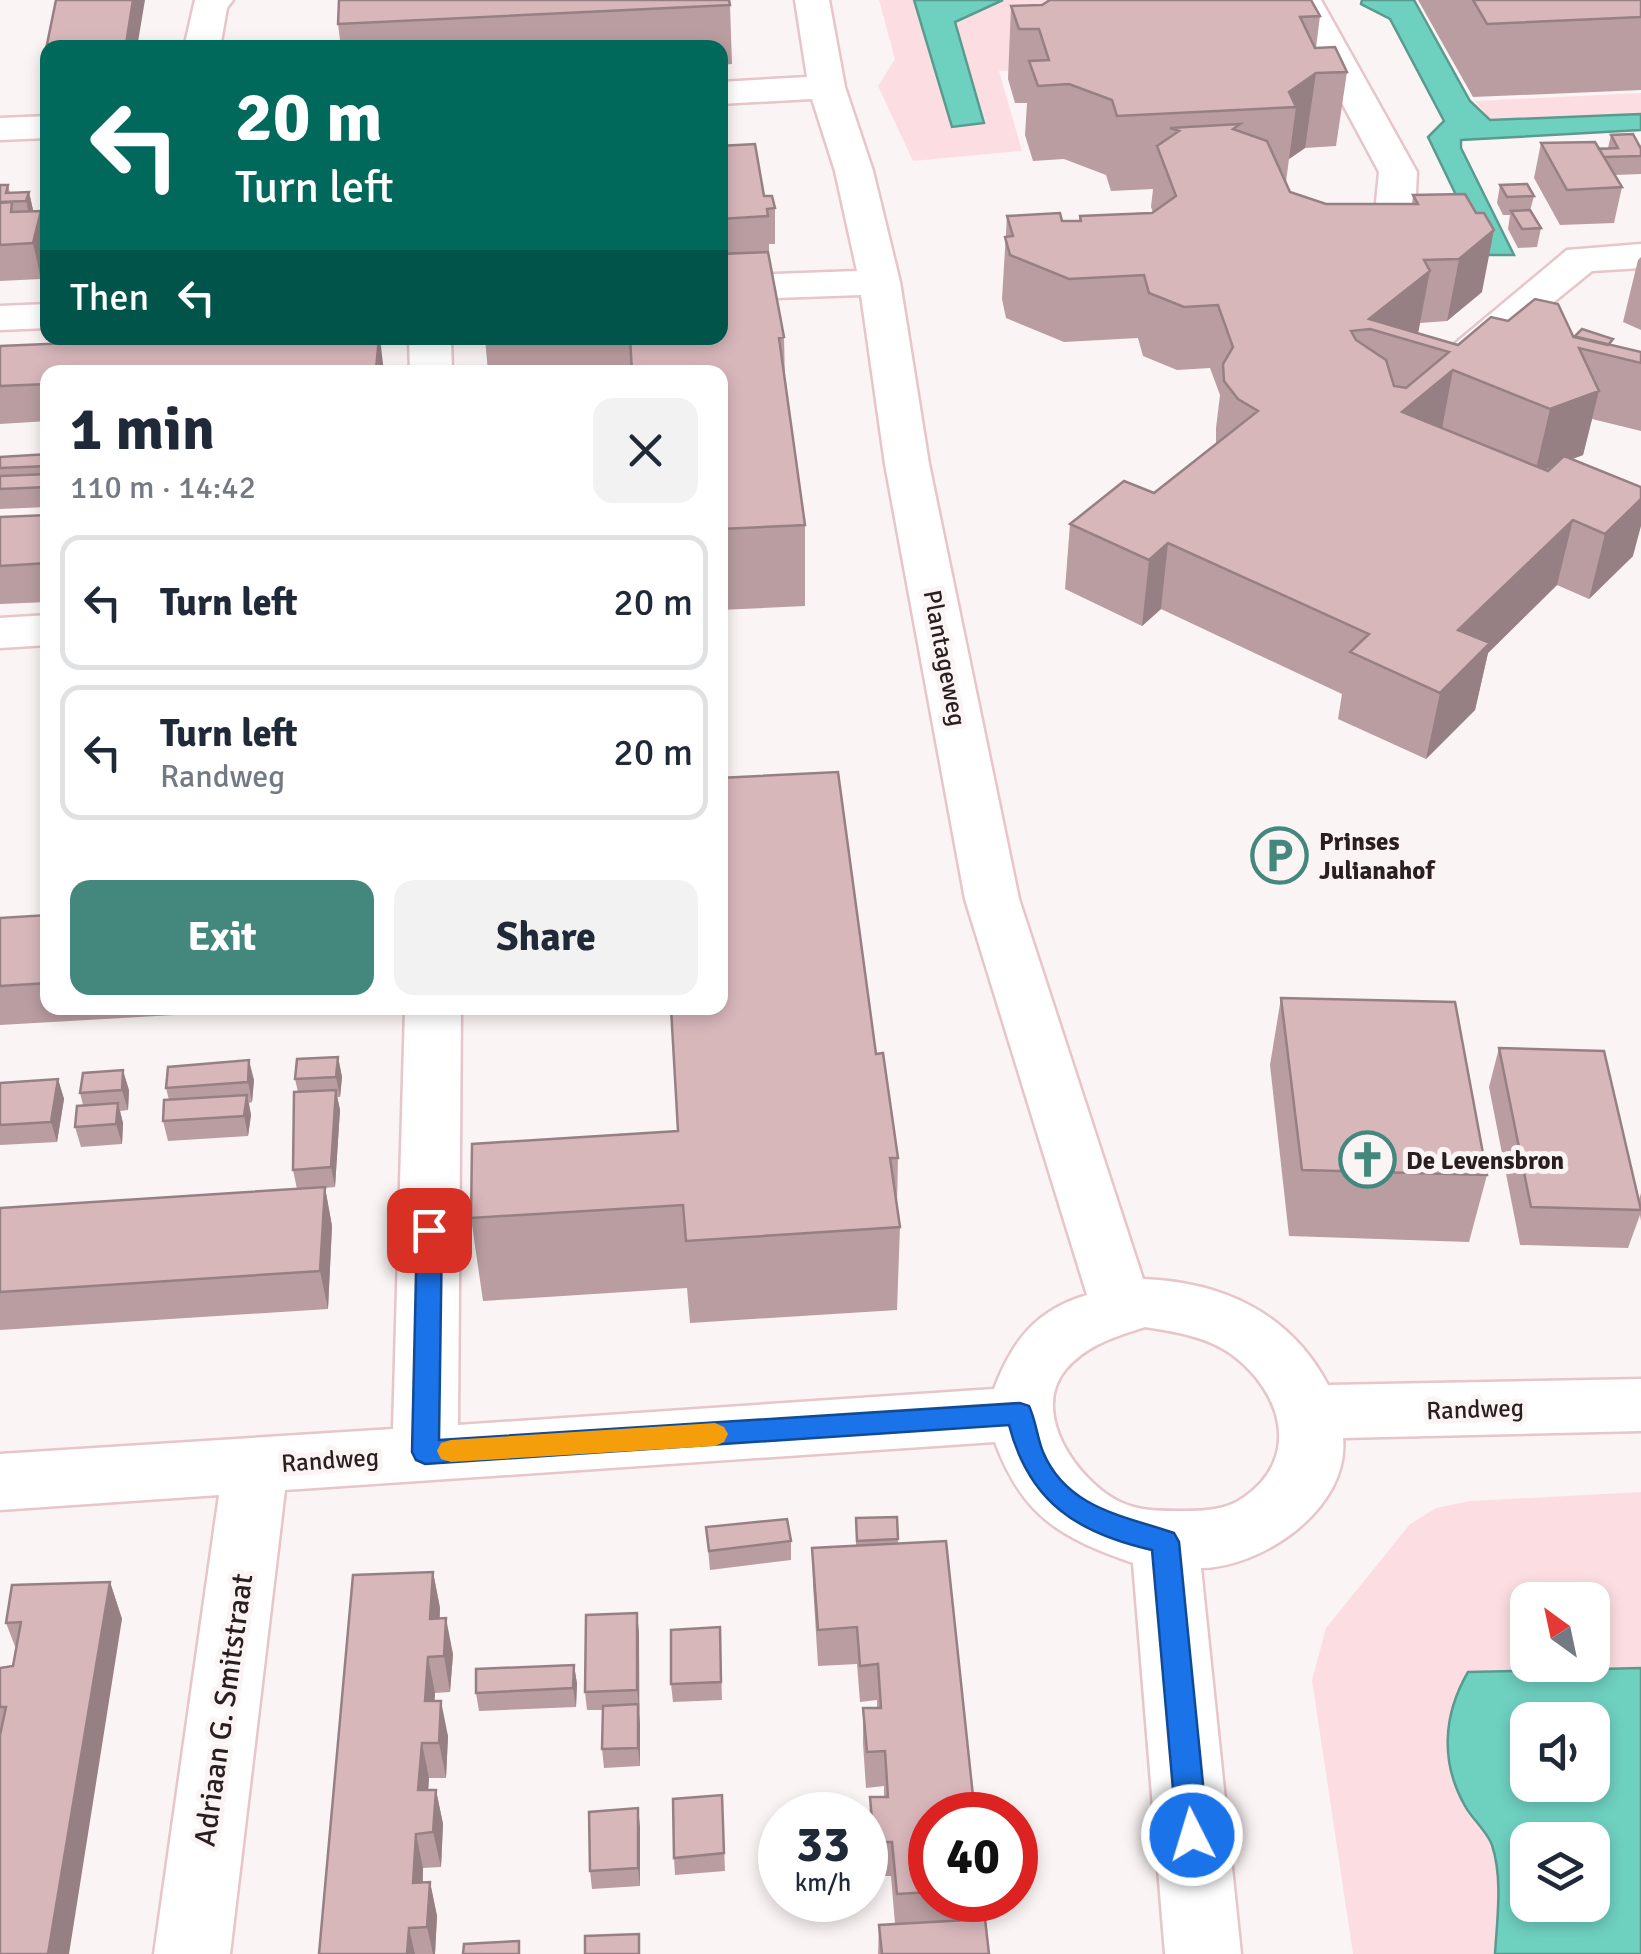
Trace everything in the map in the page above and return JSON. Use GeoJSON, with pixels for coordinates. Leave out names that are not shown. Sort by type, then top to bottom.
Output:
{"type":"FeatureCollection","features":[{"type":"Feature","properties":{"kind":"street"},"geometry":{"type":"LineString","coordinates":[[203,40],[210,4],[216,0]]}},
{"type":"Feature","properties":{"kind":"street","name":"Plantageweg"},"geometry":{"type":"LineString","coordinates":[[812,0],[826,87],[854,171],[880,282],[906,464],[992,899],[1121,1306]]}},
{"type":"Feature","properties":{"kind":"street"},"geometry":{"type":"LineString","coordinates":[[1304,0],[1398,172],[1396,213]]}},
{"type":"Feature","properties":{"kind":"street"},"geometry":{"type":"LineString","coordinates":[[728,93],[826,87]]}},
{"type":"Feature","properties":{"kind":"street"},"geometry":{"type":"LineString","coordinates":[[0,129],[40,127]]}},
{"type":"Feature","properties":{"kind":"street"},"geometry":{"type":"LineString","coordinates":[[1412,396],[1581,259],[1641,256]]}},
{"type":"Feature","properties":{"kind":"street"},"geometry":{"type":"LineString","coordinates":[[728,288],[880,282]]}},
{"type":"Feature","properties":{"kind":"street"},"geometry":{"type":"LineString","coordinates":[[0,318],[40,316]]}},
{"type":"Feature","properties":{"kind":"street"},"geometry":{"type":"LineString","coordinates":[[0,632],[40,630]]}},
{"type":"Feature","properties":{"kind":"street"},"geometry":{"type":"LineString","coordinates":[[425,1452],[433,1015]]}},
{"type":"Feature","properties":{"kind":"street"},"geometry":{"type":"LineString","coordinates":[[1157,1303],[1195,1307],[1241,1325],[1261,1338],[1294,1372],[1310,1412],[1311,1450],[1306,1467],[1298,1485],[1271,1514],[1212,1539],[1165,1542],[1110,1529],[1063,1498],[1031,1459],[1020,1414],[1028,1377],[1048,1344],[1068,1326],[1121,1306],[1157,1303]]}},
{"type":"Feature","properties":{"kind":"street","name":"Randweg"},"geometry":{"type":"LineString","coordinates":[[1310,1412],[1641,1405]]}},
{"type":"Feature","properties":{"kind":"street","name":"Randweg"},"geometry":{"type":"LineString","coordinates":[[0,1482],[1020,1414]]}},
{"type":"Feature","properties":{"kind":"street","name":"Adriaan G. Smitstraat"},"geometry":{"type":"LineString","coordinates":[[192,1954],[256,1465]]}},
{"type":"Feature","properties":{"kind":"street"},"geometry":{"type":"LineString","coordinates":[[1165,1542],[1203,1954]]}},
{"type":"Feature","properties":{"kind":"shaded area"},"geometry":{"type":"Polygon","coordinates":[[[879,0],[914,0],[924,30],[984,123],[955,21],[1003,0],[1284,0],[1024,70],[999,71],[1022,151],[913,161],[878,86],[895,59],[879,0]]]}},
{"type":"Feature","properties":{"kind":"shaded area"},"geometry":{"type":"Polygon","coordinates":[[[914,0],[1003,0],[955,22],[984,123],[952,127],[914,0]]]}},
{"type":"Feature","properties":{"kind":"shaded area"},"geometry":{"type":"Polygon","coordinates":[[[1362,0],[1414,0],[1470,101],[1490,120],[1641,114],[1641,130],[1461,140],[1461,148],[1514,255],[1485,255],[1428,137],[1444,121],[1390,19],[1361,4],[1362,0]]]}},
{"type":"Feature","properties":{"kind":"shaded area"},"geometry":{"type":"Polygon","coordinates":[[[1641,93],[1641,114],[1490,120],[1475,101],[1641,93]]]}},
{"type":"Feature","properties":{"kind":"shaded area"},"geometry":{"type":"Polygon","coordinates":[[[1641,1492],[1641,1954],[1353,1954],[1312,1680],[1326,1628],[1410,1524],[1436,1508],[1470,1501],[1641,1492]]]}},
{"type":"Feature","properties":{"kind":"shaded area"},"geometry":{"type":"Polygon","coordinates":[[[1641,1668],[1641,1954],[1495,1954],[1495,1858],[1490,1840],[1457,1789],[1448,1756],[1449,1722],[1468,1672],[1510,1671],[1510,1682],[1610,1682],[1610,1669],[1641,1668]]]}},
{"type":"Feature","properties":{"kind":"building"},"geometry":{"type":"Polygon","coordinates":[[[56,0],[133,0],[127,40],[48,40],[56,0]]]}},
{"type":"Feature","properties":{"kind":"building"},"geometry":{"type":"Polygon","coordinates":[[[339,0],[729,0],[730,5],[338,24],[339,0]]]}},
{"type":"Feature","properties":{"kind":"building"},"geometry":{"type":"Polygon","coordinates":[[[1050,0],[1311,0],[1320,16],[1300,17],[1315,48],[1335,47],[1347,72],[1316,73],[1289,92],[1296,107],[1117,116],[1112,100],[1069,84],[1038,86],[1029,61],[1049,60],[1039,29],[1019,29],[1011,6],[1042,5],[1050,0]]]}},
{"type":"Feature","properties":{"kind":"building"},"geometry":{"type":"Polygon","coordinates":[[[1473,0],[1641,0],[1641,17],[1487,24],[1473,0]]]}},
{"type":"Feature","properties":{"kind":"building"},"geometry":{"type":"Polygon","coordinates":[[[1240,124],[1233,129],[1267,141],[1290,192],[1326,204],[1418,204],[1413,195],[1465,194],[1476,213],[1484,213],[1494,230],[1459,259],[1424,260],[1430,271],[1369,319],[1458,345],[1491,317],[1508,321],[1535,299],[1558,304],[1573,336],[1641,352],[1641,363],[1579,348],[1599,391],[1550,409],[1453,370],[1402,412],[1548,471],[1564,456],[1641,487],[1641,499],[1605,534],[1573,520],[1458,630],[1490,643],[1440,693],[1350,652],[1369,634],[1168,543],[1149,560],[1070,524],[1124,481],[1154,493],[1258,411],[1238,399],[1224,381],[1223,364],[1233,347],[1218,305],[1184,307],[1149,293],[1144,275],[1069,279],[1010,255],[1005,237],[1013,236],[1007,216],[1060,213],[1062,221],[1081,221],[1080,216],[1152,213],[1176,196],[1157,146],[1179,131],[1170,128],[1240,124]],[[1370,329],[1351,331],[1356,340],[1386,360],[1394,386],[1406,388],[1449,352],[1370,329]]]}},
{"type":"Feature","properties":{"kind":"building"},"geometry":{"type":"Polygon","coordinates":[[[1633,134],[1641,156],[1604,157],[1599,149],[1618,148],[1611,135],[1633,134]]]}},
{"type":"Feature","properties":{"kind":"building"},"geometry":{"type":"Polygon","coordinates":[[[1595,142],[1622,187],[1567,190],[1541,143],[1595,142]]]}},
{"type":"Feature","properties":{"kind":"building"},"geometry":{"type":"Polygon","coordinates":[[[755,144],[764,196],[772,196],[775,208],[767,209],[768,216],[728,218],[728,146],[755,144]]]}},
{"type":"Feature","properties":{"kind":"building"},"geometry":{"type":"Polygon","coordinates":[[[1527,184],[1534,196],[1507,197],[1500,185],[1527,184]]]}},
{"type":"Feature","properties":{"kind":"building"},"geometry":{"type":"Polygon","coordinates":[[[0,185],[8,185],[6,193],[29,192],[26,201],[0,202],[0,185]]]}},
{"type":"Feature","properties":{"kind":"building"},"geometry":{"type":"Polygon","coordinates":[[[12,202],[11,212],[40,211],[33,243],[0,245],[0,203],[12,202]]]}},
{"type":"Feature","properties":{"kind":"building"},"geometry":{"type":"Polygon","coordinates":[[[1530,210],[1541,228],[1522,229],[1511,211],[1530,210]]]}},
{"type":"Feature","properties":{"kind":"building"},"geometry":{"type":"Polygon","coordinates":[[[768,252],[784,337],[779,338],[805,525],[728,529],[728,365],[632,365],[630,345],[728,345],[728,254],[768,252]]]}},
{"type":"Feature","properties":{"kind":"building"},"geometry":{"type":"Polygon","coordinates":[[[1582,329],[1613,339],[1608,345],[1574,337],[1582,329]]]}},
{"type":"Feature","properties":{"kind":"building"},"geometry":{"type":"Polygon","coordinates":[[[378,345],[376,365],[40,365],[40,384],[0,386],[0,346],[378,345]]]}},
{"type":"Feature","properties":{"kind":"building"},"geometry":{"type":"Polygon","coordinates":[[[40,454],[40,466],[0,468],[0,457],[40,454]]]}},
{"type":"Feature","properties":{"kind":"building"},"geometry":{"type":"Polygon","coordinates":[[[40,474],[40,487],[0,489],[0,476],[40,474]]]}},
{"type":"Feature","properties":{"kind":"building"},"geometry":{"type":"Polygon","coordinates":[[[40,515],[40,564],[0,566],[0,517],[40,515]]]}},
{"type":"Feature","properties":{"kind":"building"},"geometry":{"type":"Polygon","coordinates":[[[838,772],[876,1054],[883,1053],[898,1158],[890,1158],[900,1227],[686,1241],[683,1205],[471,1218],[472,1144],[678,1131],[671,1015],[728,1015],[728,778],[838,772]]]}},
{"type":"Feature","properties":{"kind":"building"},"geometry":{"type":"Polygon","coordinates":[[[40,916],[40,984],[0,986],[0,918],[40,916]]]}},
{"type":"Feature","properties":{"kind":"building"},"geometry":{"type":"Polygon","coordinates":[[[1281,998],[1455,1002],[1487,1175],[1302,1170],[1281,998]]]}},
{"type":"Feature","properties":{"kind":"building"},"geometry":{"type":"Polygon","coordinates":[[[1499,1048],[1604,1051],[1641,1210],[1531,1207],[1499,1048]]]}},
{"type":"Feature","properties":{"kind":"building"},"geometry":{"type":"Polygon","coordinates":[[[338,1057],[336,1077],[295,1079],[297,1059],[338,1057]]]}},
{"type":"Feature","properties":{"kind":"building"},"geometry":{"type":"Polygon","coordinates":[[[249,1060],[248,1082],[166,1088],[168,1067],[249,1060]]]}},
{"type":"Feature","properties":{"kind":"building"},"geometry":{"type":"Polygon","coordinates":[[[123,1070],[122,1090],[80,1093],[83,1073],[123,1070]]]}},
{"type":"Feature","properties":{"kind":"building"},"geometry":{"type":"Polygon","coordinates":[[[58,1079],[51,1122],[0,1125],[0,1083],[58,1079]]]}},
{"type":"Feature","properties":{"kind":"building"},"geometry":{"type":"Polygon","coordinates":[[[336,1090],[331,1167],[293,1170],[294,1092],[336,1090]]]}},
{"type":"Feature","properties":{"kind":"building"},"geometry":{"type":"Polygon","coordinates":[[[247,1095],[244,1116],[163,1121],[164,1100],[247,1095]]]}},
{"type":"Feature","properties":{"kind":"building"},"geometry":{"type":"Polygon","coordinates":[[[118,1103],[116,1124],[75,1127],[77,1106],[118,1103]]]}},
{"type":"Feature","properties":{"kind":"building"},"geometry":{"type":"Polygon","coordinates":[[[325,1187],[320,1271],[0,1292],[0,1208],[325,1187]]]}},
{"type":"Feature","properties":{"kind":"building"},"geometry":{"type":"Polygon","coordinates":[[[897,1517],[898,1539],[857,1541],[856,1518],[897,1517]]]}},
{"type":"Feature","properties":{"kind":"building"},"geometry":{"type":"Polygon","coordinates":[[[787,1519],[791,1541],[709,1551],[706,1527],[787,1519]]]}},
{"type":"Feature","properties":{"kind":"building"},"geometry":{"type":"Polygon","coordinates":[[[946,1541],[973,1792],[908,1792],[908,1893],[897,1894],[892,1842],[888,1842],[885,1751],[867,1752],[863,1708],[881,1708],[878,1664],[860,1666],[857,1627],[818,1630],[812,1548],[946,1541]]]}},
{"type":"Feature","properties":{"kind":"building"},"geometry":{"type":"Polygon","coordinates":[[[433,1572],[430,1619],[446,1618],[444,1656],[428,1657],[425,1701],[441,1701],[439,1743],[422,1743],[418,1790],[436,1790],[433,1832],[416,1834],[413,1883],[430,1882],[427,1927],[409,1928],[407,1954],[319,1954],[353,1575],[433,1572]]]}},
{"type":"Feature","properties":{"kind":"building"},"geometry":{"type":"Polygon","coordinates":[[[110,1582],[48,1954],[0,1954],[0,1735],[6,1707],[0,1707],[0,1668],[13,1666],[21,1622],[6,1623],[12,1585],[110,1582]]]}},
{"type":"Feature","properties":{"kind":"building"},"geometry":{"type":"Polygon","coordinates":[[[637,1613],[637,1690],[585,1692],[586,1615],[637,1613]]]}},
{"type":"Feature","properties":{"kind":"building"},"geometry":{"type":"Polygon","coordinates":[[[720,1627],[721,1682],[671,1684],[671,1630],[720,1627]]]}},
{"type":"Feature","properties":{"kind":"building"},"geometry":{"type":"Polygon","coordinates":[[[574,1665],[573,1688],[476,1693],[476,1669],[574,1665]]]}},
{"type":"Feature","properties":{"kind":"building"},"geometry":{"type":"Polygon","coordinates":[[[638,1704],[638,1748],[602,1749],[603,1706],[638,1704]]]}},
{"type":"Feature","properties":{"kind":"building"},"geometry":{"type":"Polygon","coordinates":[[[722,1795],[724,1853],[674,1858],[673,1799],[722,1795]]]}},
{"type":"Feature","properties":{"kind":"building"},"geometry":{"type":"Polygon","coordinates":[[[638,1808],[638,1868],[590,1871],[589,1812],[638,1808]]]}},
{"type":"Feature","properties":{"kind":"building"},"geometry":{"type":"Polygon","coordinates":[[[985,1922],[989,1954],[882,1954],[879,1925],[985,1922]]]}},
{"type":"Feature","properties":{"kind":"building"},"geometry":{"type":"Polygon","coordinates":[[[639,1934],[639,1954],[585,1954],[585,1936],[639,1934]]]}},
{"type":"Feature","properties":{"kind":"building"},"geometry":{"type":"Polygon","coordinates":[[[519,1941],[519,1954],[463,1954],[464,1944],[519,1941]]]}},
{"type":"Feature","properties":{"kind":"slow traffic"},"geometry":{"type":"LineString","coordinates":[[451,1451],[715,1434]]}},
{"type":"Feature","properties":{"kind":"place","name":"Prinses Julianahof"},"geometry":{"type":"Point","coordinates":[1280,855]}},
{"type":"Feature","properties":{"kind":"place","name":"De Levensbron"},"geometry":{"type":"Point","coordinates":[1367,1160]}},
{"type":"Feature","properties":{"kind":"route"},"geometry":{"type":"LineString","coordinates":[[429,1230],[425,1452],[1020,1414],[1031,1459],[1063,1498],[1084,1516],[1110,1529],[1165,1542],[1192,1835]]}}]}
